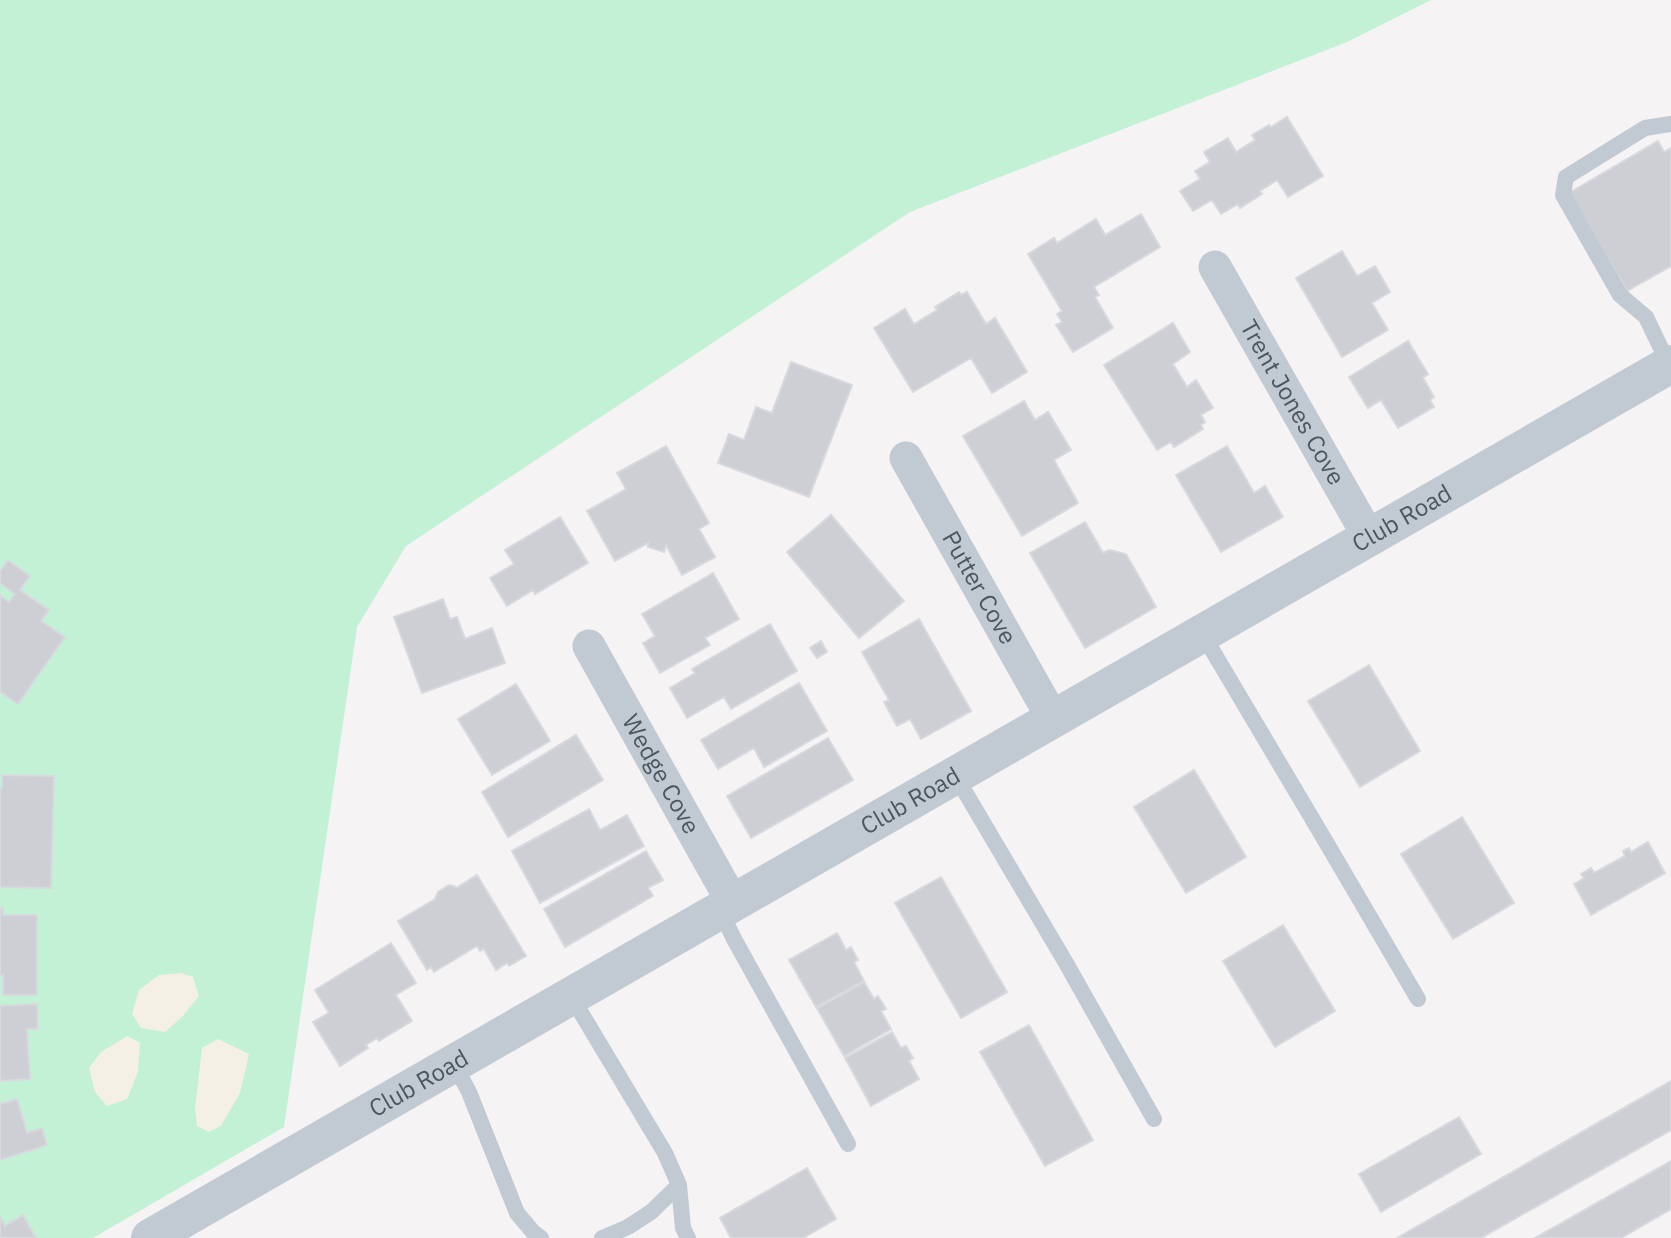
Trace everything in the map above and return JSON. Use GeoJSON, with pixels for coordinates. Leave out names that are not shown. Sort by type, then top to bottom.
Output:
{"type":"FeatureCollection","features":[{"type":"Feature","properties":{"kind":"street","name":"Trent Jones Cove"},"geometry":{"type":"LineString","coordinates":[[1215,267],[1369,537]]}},
{"type":"Feature","properties":{"kind":"street","name":"Club Road"},"geometry":{"type":"LineString","coordinates":[[150,1238],[1670,364]]}},
{"type":"Feature","properties":{"kind":"street","name":"Putter Cove"},"geometry":{"type":"LineString","coordinates":[[905,458],[1053,719]]}},
{"type":"Feature","properties":{"kind":"street","name":"Wedge Cove"},"geometry":{"type":"LineString","coordinates":[[589,646],[727,906]]}},
{"type":"Feature","properties":{"kind":"lane"},"geometry":{"type":"LineString","coordinates":[[1670,364],[1646,317],[1620,295],[1563,195],[1566,177],[1645,128],[1671,124]]}},
{"type":"Feature","properties":{"kind":"lane"},"geometry":{"type":"LineString","coordinates":[[1202,634],[1418,999]]}},
{"type":"Feature","properties":{"kind":"lane"},"geometry":{"type":"LineString","coordinates":[[955,775],[1066,962],[1154,1119]]}},
{"type":"Feature","properties":{"kind":"lane"},"geometry":{"type":"LineString","coordinates":[[727,906],[734,939],[848,1144]]}},
{"type":"Feature","properties":{"kind":"lane"},"geometry":{"type":"LineString","coordinates":[[571,996],[665,1153],[679,1185],[683,1228],[688,1238]]}},
{"type":"Feature","properties":{"kind":"lane"},"geometry":{"type":"LineString","coordinates":[[454,1063],[469,1092],[517,1213],[541,1238]]}},
{"type":"Feature","properties":{"kind":"lane"},"geometry":{"type":"LineString","coordinates":[[602,1238],[628,1227],[651,1212],[679,1185]]}},
{"type":"Feature","properties":{"kind":"green space"},"geometry":{"type":"Polygon","coordinates":[[[0,0],[1431,0],[1347,42],[910,212],[406,546],[357,627],[284,1127],[93,1238],[0,1238],[0,0]]]}},
{"type":"Feature","properties":{"kind":"sand"},"geometry":{"type":"Polygon","coordinates":[[[181,973],[193,977],[199,996],[165,1032],[141,1028],[132,1014],[139,990],[159,975],[181,973]]]}},
{"type":"Feature","properties":{"kind":"sand"},"geometry":{"type":"Polygon","coordinates":[[[127,1036],[140,1043],[138,1072],[127,1099],[107,1106],[95,1092],[89,1068],[101,1052],[127,1036]]]}},
{"type":"Feature","properties":{"kind":"sand"},"geometry":{"type":"Polygon","coordinates":[[[218,1039],[249,1054],[240,1093],[221,1126],[209,1132],[197,1126],[195,1108],[202,1048],[218,1039]]]}},
{"type":"Feature","properties":{"kind":"building"},"geometry":{"type":"Polygon","coordinates":[[[1287,117],[1323,176],[1288,197],[1277,180],[1260,191],[1262,194],[1240,208],[1238,204],[1221,214],[1212,200],[1193,211],[1180,191],[1200,179],[1195,171],[1210,162],[1204,152],[1228,138],[1236,152],[1255,140],[1252,135],[1287,117]]]}},
{"type":"Feature","properties":{"kind":"building"},"geometry":{"type":"Polygon","coordinates":[[[1658,141],[1664,152],[1671,148],[1671,266],[1627,291],[1569,193],[1658,141]]]}},
{"type":"Feature","properties":{"kind":"building"},"geometry":{"type":"Polygon","coordinates":[[[1141,214],[1160,247],[1094,287],[1099,295],[1095,297],[1113,328],[1073,352],[1056,325],[1062,322],[1057,314],[1062,311],[1028,254],[1054,238],[1057,243],[1096,219],[1105,235],[1141,214]]]}},
{"type":"Feature","properties":{"kind":"building"},"geometry":{"type":"Polygon","coordinates":[[[1342,251],[1357,276],[1375,266],[1390,292],[1372,303],[1388,330],[1342,357],[1296,278],[1342,251]]]}},
{"type":"Feature","properties":{"kind":"building"},"geometry":{"type":"Polygon","coordinates":[[[959,292],[961,295],[967,292],[986,324],[995,318],[1027,372],[992,393],[971,358],[913,392],[874,328],[905,309],[914,324],[959,292]]]}},
{"type":"Feature","properties":{"kind":"building"},"geometry":{"type":"Polygon","coordinates":[[[1173,323],[1190,352],[1173,364],[1187,387],[1196,380],[1213,408],[1201,415],[1205,422],[1201,425],[1203,429],[1174,447],[1171,442],[1157,450],[1104,365],[1173,323]]]}},
{"type":"Feature","properties":{"kind":"building"},"geometry":{"type":"Polygon","coordinates":[[[1408,341],[1428,374],[1423,378],[1434,397],[1430,400],[1434,407],[1398,428],[1381,400],[1368,408],[1349,377],[1408,341]]]}},
{"type":"Feature","properties":{"kind":"building"},"geometry":{"type":"Polygon","coordinates":[[[791,362],[852,385],[809,497],[718,463],[729,434],[744,440],[756,407],[772,413],[791,362]]]}},
{"type":"Feature","properties":{"kind":"building"},"geometry":{"type":"Polygon","coordinates":[[[1024,401],[1035,420],[1048,412],[1071,450],[1054,460],[1078,503],[1022,536],[963,436],[1024,401]]]}},
{"type":"Feature","properties":{"kind":"building"},"geometry":{"type":"Polygon","coordinates":[[[666,446],[709,523],[699,529],[715,557],[682,575],[666,545],[664,552],[648,547],[648,543],[615,561],[587,511],[626,489],[617,473],[666,446]]]}},
{"type":"Feature","properties":{"kind":"building"},"geometry":{"type":"Polygon","coordinates":[[[1227,446],[1254,493],[1265,486],[1283,517],[1221,552],[1176,475],[1227,446]]]}},
{"type":"Feature","properties":{"kind":"building"},"geometry":{"type":"Polygon","coordinates":[[[831,515],[904,601],[859,638],[787,552],[831,515]]]}},
{"type":"Feature","properties":{"kind":"building"},"geometry":{"type":"Polygon","coordinates":[[[560,517],[588,563],[535,594],[533,590],[507,606],[490,578],[514,564],[505,550],[560,517]]]}},
{"type":"Feature","properties":{"kind":"building"},"geometry":{"type":"Polygon","coordinates":[[[1085,522],[1103,553],[1109,550],[1126,554],[1156,607],[1085,648],[1030,553],[1085,522]]]}},
{"type":"Feature","properties":{"kind":"building"},"geometry":{"type":"Polygon","coordinates":[[[8,560],[30,576],[20,590],[49,610],[41,621],[65,637],[18,704],[0,692],[0,595],[9,602],[15,594],[0,583],[0,572],[8,560]]]}},
{"type":"Feature","properties":{"kind":"building"},"geometry":{"type":"Polygon","coordinates":[[[713,573],[739,619],[705,638],[710,645],[660,673],[643,643],[655,636],[642,614],[713,573]]]}},
{"type":"Feature","properties":{"kind":"building"},"geometry":{"type":"Polygon","coordinates":[[[443,599],[450,619],[457,617],[465,639],[492,628],[505,663],[422,693],[394,617],[443,599]]]}},
{"type":"Feature","properties":{"kind":"building"},"geometry":{"type":"Polygon","coordinates":[[[919,619],[971,711],[921,739],[910,719],[897,726],[884,702],[889,700],[862,652],[919,619]]]}},
{"type":"Feature","properties":{"kind":"building"},"geometry":{"type":"Polygon","coordinates":[[[770,624],[797,671],[731,709],[724,697],[687,718],[670,688],[695,673],[692,669],[770,624]]]}},
{"type":"Feature","properties":{"kind":"building"},"geometry":{"type":"Polygon","coordinates":[[[821,641],[827,652],[817,658],[810,648],[821,641]]]}},
{"type":"Feature","properties":{"kind":"building"},"geometry":{"type":"Polygon","coordinates":[[[1369,665],[1420,751],[1360,787],[1308,701],[1369,665]]]}},
{"type":"Feature","properties":{"kind":"building"},"geometry":{"type":"Polygon","coordinates":[[[799,683],[827,731],[764,767],[754,748],[718,769],[701,740],[799,683]]]}},
{"type":"Feature","properties":{"kind":"building"},"geometry":{"type":"Polygon","coordinates":[[[516,684],[550,741],[492,775],[458,719],[516,684]]]}},
{"type":"Feature","properties":{"kind":"building"},"geometry":{"type":"Polygon","coordinates":[[[576,735],[603,780],[508,837],[482,792],[576,735]]]}},
{"type":"Feature","properties":{"kind":"building"},"geometry":{"type":"Polygon","coordinates":[[[828,738],[853,780],[751,838],[727,796],[828,738]]]}},
{"type":"Feature","properties":{"kind":"building"},"geometry":{"type":"Polygon","coordinates":[[[1194,770],[1246,857],[1186,893],[1134,807],[1194,770]]]}},
{"type":"Feature","properties":{"kind":"building"},"geometry":{"type":"Polygon","coordinates":[[[2,775],[54,776],[51,888],[0,887],[2,775]]]}},
{"type":"Feature","properties":{"kind":"building"},"geometry":{"type":"Polygon","coordinates":[[[589,809],[600,830],[627,815],[644,846],[540,903],[512,851],[589,809]]]}},
{"type":"Feature","properties":{"kind":"building"},"geometry":{"type":"Polygon","coordinates":[[[1462,817],[1514,903],[1453,939],[1401,854],[1462,817]]]}},
{"type":"Feature","properties":{"kind":"building"},"geometry":{"type":"Polygon","coordinates":[[[1648,842],[1665,873],[1591,915],[1574,884],[1584,878],[1581,874],[1591,868],[1594,873],[1625,856],[1623,851],[1629,848],[1631,852],[1648,842]]]}},
{"type":"Feature","properties":{"kind":"building"},"geometry":{"type":"Polygon","coordinates":[[[646,851],[663,880],[648,888],[653,896],[565,947],[544,909],[646,851]]]}},
{"type":"Feature","properties":{"kind":"building"},"geometry":{"type":"Polygon","coordinates":[[[477,875],[526,956],[496,970],[484,949],[480,951],[477,946],[434,972],[431,967],[427,970],[398,921],[435,899],[438,892],[449,885],[456,888],[477,875]]]}},
{"type":"Feature","properties":{"kind":"building"},"geometry":{"type":"Polygon","coordinates":[[[941,877],[1007,992],[961,1018],[895,903],[941,877]]]}},
{"type":"Feature","properties":{"kind":"building"},"geometry":{"type":"Polygon","coordinates":[[[0,908],[3,908],[3,915],[37,915],[37,995],[3,995],[3,975],[0,975],[0,908]]]}},
{"type":"Feature","properties":{"kind":"building"},"geometry":{"type":"Polygon","coordinates":[[[1283,925],[1335,1011],[1275,1047],[1223,961],[1283,925]]]}},
{"type":"Feature","properties":{"kind":"building"},"geometry":{"type":"Polygon","coordinates":[[[837,933],[846,950],[851,947],[858,960],[854,962],[864,981],[816,1007],[789,960],[837,933]]]}},
{"type":"Feature","properties":{"kind":"building"},"geometry":{"type":"Polygon","coordinates":[[[391,943],[416,983],[396,995],[412,1021],[379,1041],[377,1038],[366,1045],[368,1048],[340,1066],[313,1022],[329,1013],[315,990],[391,943]]]}},
{"type":"Feature","properties":{"kind":"building"},"geometry":{"type":"Polygon","coordinates":[[[864,982],[874,999],[878,996],[886,1009],[881,1011],[891,1029],[844,1056],[817,1008],[864,982]]]}},
{"type":"Feature","properties":{"kind":"building"},"geometry":{"type":"Polygon","coordinates":[[[37,1004],[38,1029],[27,1029],[30,1079],[0,1081],[0,1006],[37,1004]]]}},
{"type":"Feature","properties":{"kind":"building"},"geometry":{"type":"Polygon","coordinates":[[[1029,1025],[1093,1140],[1045,1166],[980,1052],[1029,1025]]]}},
{"type":"Feature","properties":{"kind":"building"},"geometry":{"type":"Polygon","coordinates":[[[892,1032],[901,1048],[906,1046],[913,1058],[909,1061],[919,1079],[871,1106],[845,1058],[892,1032]]]}},
{"type":"Feature","properties":{"kind":"building"},"geometry":{"type":"Polygon","coordinates":[[[1671,1081],[1671,1130],[1481,1238],[1397,1238],[1671,1081]]]}},
{"type":"Feature","properties":{"kind":"building"},"geometry":{"type":"Polygon","coordinates":[[[17,1099],[27,1133],[42,1128],[47,1145],[0,1160],[0,1104],[17,1099]]]}},
{"type":"Feature","properties":{"kind":"building"},"geometry":{"type":"Polygon","coordinates":[[[1459,1117],[1481,1154],[1381,1212],[1359,1174],[1459,1117]]]}},
{"type":"Feature","properties":{"kind":"building"},"geometry":{"type":"Polygon","coordinates":[[[1671,1161],[1671,1209],[1621,1238],[1535,1238],[1671,1161]]]}},
{"type":"Feature","properties":{"kind":"building"},"geometry":{"type":"Polygon","coordinates":[[[807,1168],[836,1219],[803,1238],[731,1238],[720,1218],[807,1168]]]}},
{"type":"Feature","properties":{"kind":"building"},"geometry":{"type":"Polygon","coordinates":[[[23,1215],[36,1238],[0,1238],[0,1216],[5,1226],[23,1215]]]}}]}
